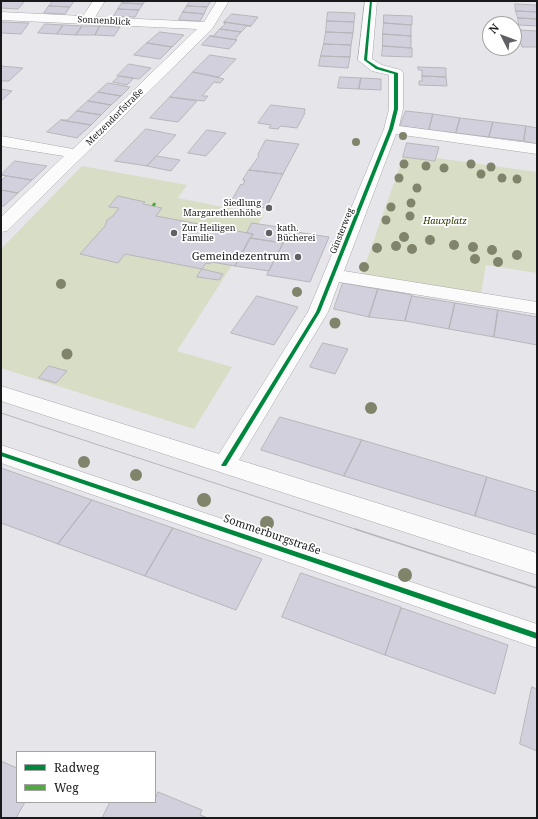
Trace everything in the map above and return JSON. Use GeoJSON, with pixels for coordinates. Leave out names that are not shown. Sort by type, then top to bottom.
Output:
{"type":"FeatureCollection","features":[{"type":"Feature","properties":{"kind":"street"},"geometry":{"type":"LineString","coordinates":[[87,20],[99,1]]}},
{"type":"Feature","properties":{"kind":"street","name":"Metzendorfstraße"},"geometry":{"type":"LineString","coordinates":[[1,227],[208,26],[223,1]]}},
{"type":"Feature","properties":{"kind":"street","name":"Ginsterweg"},"geometry":{"type":"LineString","coordinates":[[224,465],[318,312],[391,129],[396,109],[396,73],[377,68],[365,60],[371,1]]}},
{"type":"Feature","properties":{"kind":"street","name":"Sonnenblick"},"geometry":{"type":"LineString","coordinates":[[1,16],[208,26]]}},
{"type":"Feature","properties":{"kind":"street"},"geometry":{"type":"LineString","coordinates":[[391,129],[537,149]]}},
{"type":"Feature","properties":{"kind":"street"},"geometry":{"type":"LineString","coordinates":[[1,141],[77,154]]}},
{"type":"Feature","properties":{"kind":"street"},"geometry":{"type":"LineString","coordinates":[[333,275],[537,308]]}},
{"type":"Feature","properties":{"kind":"street"},"geometry":{"type":"LineString","coordinates":[[1,394],[537,564]]}},
{"type":"Feature","properties":{"kind":"street","name":"Sommerburgstraße"},"geometry":{"type":"LineString","coordinates":[[1,454],[537,636]]}},
{"type":"Feature","properties":{"kind":"green space","name":"Hauxplatz"},"geometry":{"type":"Polygon","coordinates":[[[403,157],[435,161],[437,158],[537,172],[537,273],[486,265],[481,293],[362,274],[403,157]]]}},
{"type":"Feature","properties":{"kind":"green space"},"geometry":{"type":"Polygon","coordinates":[[[82,166],[187,185],[178,198],[264,215],[177,351],[232,367],[194,429],[1,368],[1,249],[82,166]]]}},
{"type":"Feature","properties":{"kind":"building"},"geometry":{"type":"Polygon","coordinates":[[[3,1],[25,1],[18,9],[1,8],[1,3],[3,1]]]}},
{"type":"Feature","properties":{"kind":"building"},"geometry":{"type":"Polygon","coordinates":[[[53,1],[74,1],[70,7],[49,6],[53,1]]]}},
{"type":"Feature","properties":{"kind":"building"},"geometry":{"type":"Polygon","coordinates":[[[123,1],[145,1],[143,4],[122,3],[123,1]]]}},
{"type":"Feature","properties":{"kind":"building"},"geometry":{"type":"Polygon","coordinates":[[[190,1],[211,1],[207,7],[187,6],[190,1]]]}},
{"type":"Feature","properties":{"kind":"building"},"geometry":{"type":"Polygon","coordinates":[[[122,3],[143,4],[139,10],[118,9],[122,3]]]}},
{"type":"Feature","properties":{"kind":"building"},"geometry":{"type":"Polygon","coordinates":[[[515,4],[536,5],[537,12],[516,11],[515,4]]]}},
{"type":"Feature","properties":{"kind":"building"},"geometry":{"type":"Polygon","coordinates":[[[49,6],[70,7],[65,14],[44,13],[49,6]]]}},
{"type":"Feature","properties":{"kind":"building"},"geometry":{"type":"Polygon","coordinates":[[[187,6],[207,7],[204,14],[183,12],[187,6]]]}},
{"type":"Feature","properties":{"kind":"building"},"geometry":{"type":"Polygon","coordinates":[[[118,9],[139,10],[135,17],[114,16],[118,9]]]}},
{"type":"Feature","properties":{"kind":"building"},"geometry":{"type":"Polygon","coordinates":[[[516,11],[537,12],[537,19],[522,18],[522,16],[517,16],[516,11]]]}},
{"type":"Feature","properties":{"kind":"building"},"geometry":{"type":"Polygon","coordinates":[[[183,12],[204,14],[200,21],[179,20],[183,12]]]}},
{"type":"Feature","properties":{"kind":"building"},"geometry":{"type":"Polygon","coordinates":[[[328,12],[355,13],[354,22],[327,21],[328,12]]]}},
{"type":"Feature","properties":{"kind":"building"},"geometry":{"type":"Polygon","coordinates":[[[232,14],[258,17],[251,26],[224,22],[232,14]]]}},
{"type":"Feature","properties":{"kind":"building"},"geometry":{"type":"Polygon","coordinates":[[[384,15],[412,16],[412,25],[384,23],[384,15]]]}},
{"type":"Feature","properties":{"kind":"building"},"geometry":{"type":"Polygon","coordinates":[[[522,18],[537,19],[537,26],[522,25],[522,18]]]}},
{"type":"Feature","properties":{"kind":"building"},"geometry":{"type":"Polygon","coordinates":[[[327,21],[354,22],[353,33],[326,32],[327,21]]]}},
{"type":"Feature","properties":{"kind":"building"},"geometry":{"type":"Polygon","coordinates":[[[1,22],[29,23],[21,34],[1,33],[1,22]]]}},
{"type":"Feature","properties":{"kind":"building"},"geometry":{"type":"Polygon","coordinates":[[[224,22],[251,26],[247,26],[241,32],[220,29],[226,23],[224,22]]]}},
{"type":"Feature","properties":{"kind":"building"},"geometry":{"type":"Polygon","coordinates":[[[384,23],[411,25],[411,36],[383,34],[384,23]]]}},
{"type":"Feature","properties":{"kind":"building"},"geometry":{"type":"Polygon","coordinates":[[[45,24],[63,25],[57,34],[38,33],[45,24]]]}},
{"type":"Feature","properties":{"kind":"building"},"geometry":{"type":"Polygon","coordinates":[[[63,25],[82,26],[76,35],[57,34],[63,25]]]}},
{"type":"Feature","properties":{"kind":"building"},"geometry":{"type":"Polygon","coordinates":[[[82,26],[100,26],[95,35],[76,35],[82,26]]]}},
{"type":"Feature","properties":{"kind":"building"},"geometry":{"type":"Polygon","coordinates":[[[100,26],[120,27],[114,36],[95,35],[100,26]]]}},
{"type":"Feature","properties":{"kind":"building"},"geometry":{"type":"Polygon","coordinates":[[[220,29],[241,32],[235,39],[237,40],[210,36],[213,36],[220,29]]]}},
{"type":"Feature","properties":{"kind":"building"},"geometry":{"type":"Polygon","coordinates":[[[522,30],[537,31],[537,47],[522,47],[522,30]]]}},
{"type":"Feature","properties":{"kind":"building"},"geometry":{"type":"Polygon","coordinates":[[[160,32],[184,35],[172,47],[147,43],[160,32]]]}},
{"type":"Feature","properties":{"kind":"building"},"geometry":{"type":"Polygon","coordinates":[[[326,32],[353,33],[351,45],[324,44],[326,32]]]}},
{"type":"Feature","properties":{"kind":"building"},"geometry":{"type":"Polygon","coordinates":[[[383,34],[411,36],[411,48],[383,46],[383,34]]]}},
{"type":"Feature","properties":{"kind":"building"},"geometry":{"type":"Polygon","coordinates":[[[210,36],[237,40],[229,49],[202,45],[210,36]]]}},
{"type":"Feature","properties":{"kind":"building"},"geometry":{"type":"Polygon","coordinates":[[[147,43],[172,47],[160,59],[134,55],[147,43]]]}},
{"type":"Feature","properties":{"kind":"building"},"geometry":{"type":"Polygon","coordinates":[[[324,44],[351,45],[350,57],[321,56],[324,44]]]}},
{"type":"Feature","properties":{"kind":"building"},"geometry":{"type":"Polygon","coordinates":[[[383,46],[412,48],[412,57],[382,56],[383,46]]]}},
{"type":"Feature","properties":{"kind":"building"},"geometry":{"type":"Polygon","coordinates":[[[210,55],[236,59],[219,77],[193,72],[210,55]]]}},
{"type":"Feature","properties":{"kind":"building"},"geometry":{"type":"Polygon","coordinates":[[[321,56],[350,57],[348,68],[319,66],[321,56]]]}},
{"type":"Feature","properties":{"kind":"building"},"geometry":{"type":"Polygon","coordinates":[[[129,64],[151,68],[139,79],[117,76],[129,64]]]}},
{"type":"Feature","properties":{"kind":"building"},"geometry":{"type":"Polygon","coordinates":[[[1,66],[23,68],[9,81],[1,81],[1,66]]]}},
{"type":"Feature","properties":{"kind":"building"},"geometry":{"type":"Polygon","coordinates":[[[418,67],[446,68],[446,77],[422,76],[422,70],[419,70],[418,67]]]}},
{"type":"Feature","properties":{"kind":"building"},"geometry":{"type":"Polygon","coordinates":[[[193,72],[224,79],[220,83],[214,82],[202,96],[208,96],[204,101],[170,97],[193,72]]]}},
{"type":"Feature","properties":{"kind":"building"},"geometry":{"type":"Polygon","coordinates":[[[120,76],[134,78],[127,85],[113,82],[120,76]]]}},
{"type":"Feature","properties":{"kind":"building"},"geometry":{"type":"Polygon","coordinates":[[[422,76],[446,77],[447,86],[419,85],[419,81],[422,81],[422,76]]]}},
{"type":"Feature","properties":{"kind":"building"},"geometry":{"type":"Polygon","coordinates":[[[340,77],[361,78],[359,89],[338,88],[340,77]]]}},
{"type":"Feature","properties":{"kind":"building"},"geometry":{"type":"Polygon","coordinates":[[[361,78],[381,79],[381,90],[359,89],[361,78]]]}},
{"type":"Feature","properties":{"kind":"building"},"geometry":{"type":"Polygon","coordinates":[[[108,83],[130,87],[121,96],[98,92],[108,83]]]}},
{"type":"Feature","properties":{"kind":"building"},"geometry":{"type":"Polygon","coordinates":[[[1,89],[12,91],[1,101],[1,89]]]}},
{"type":"Feature","properties":{"kind":"building"},"geometry":{"type":"Polygon","coordinates":[[[98,92],[121,96],[111,105],[88,101],[98,92]]]}},
{"type":"Feature","properties":{"kind":"building"},"geometry":{"type":"Polygon","coordinates":[[[170,97],[197,101],[178,122],[150,118],[170,97]]]}},
{"type":"Feature","properties":{"kind":"building"},"geometry":{"type":"Polygon","coordinates":[[[88,101],[111,105],[101,115],[77,111],[88,101]]]}},
{"type":"Feature","properties":{"kind":"building"},"geometry":{"type":"Polygon","coordinates":[[[271,105],[305,109],[305,113],[297,128],[281,126],[278,129],[269,128],[271,125],[258,123],[271,105]]]}},
{"type":"Feature","properties":{"kind":"building"},"geometry":{"type":"Polygon","coordinates":[[[77,111],[101,115],[91,125],[61,120],[67,120],[77,111]]]}},
{"type":"Feature","properties":{"kind":"building"},"geometry":{"type":"Polygon","coordinates":[[[406,111],[433,114],[429,130],[400,126],[406,111]]]}},
{"type":"Feature","properties":{"kind":"building"},"geometry":{"type":"Polygon","coordinates":[[[433,114],[460,118],[456,133],[429,130],[433,114]]]}},
{"type":"Feature","properties":{"kind":"building"},"geometry":{"type":"Polygon","coordinates":[[[460,118],[493,122],[489,137],[456,133],[460,118]]]}},
{"type":"Feature","properties":{"kind":"building"},"geometry":{"type":"Polygon","coordinates":[[[61,120],[91,125],[77,138],[47,132],[61,120]]]}},
{"type":"Feature","properties":{"kind":"building"},"geometry":{"type":"Polygon","coordinates":[[[493,122],[526,126],[524,141],[489,137],[493,122]]]}},
{"type":"Feature","properties":{"kind":"building"},"geometry":{"type":"Polygon","coordinates":[[[526,126],[537,128],[537,144],[524,141],[526,126]]]}},
{"type":"Feature","properties":{"kind":"building"},"geometry":{"type":"Polygon","coordinates":[[[146,129],[176,135],[147,166],[115,161],[146,129]]]}},
{"type":"Feature","properties":{"kind":"building"},"geometry":{"type":"Polygon","coordinates":[[[207,130],[226,133],[206,156],[188,153],[207,130]]]}},
{"type":"Feature","properties":{"kind":"building"},"geometry":{"type":"Polygon","coordinates":[[[266,140],[299,144],[283,174],[249,170],[259,156],[258,155],[266,140]]]}},
{"type":"Feature","properties":{"kind":"building"},"geometry":{"type":"Polygon","coordinates":[[[407,143],[439,147],[435,161],[403,157],[407,143]]]}},
{"type":"Feature","properties":{"kind":"building"},"geometry":{"type":"Polygon","coordinates":[[[157,156],[180,160],[171,171],[147,166],[157,156]]]}},
{"type":"Feature","properties":{"kind":"building"},"geometry":{"type":"Polygon","coordinates":[[[15,161],[47,166],[32,180],[1,175],[15,161]]]}},
{"type":"Feature","properties":{"kind":"building"},"geometry":{"type":"Polygon","coordinates":[[[249,170],[283,174],[266,208],[230,203],[241,184],[243,185],[245,180],[243,180],[249,170]]]}},
{"type":"Feature","properties":{"kind":"building"},"geometry":{"type":"Polygon","coordinates":[[[1,175],[32,180],[18,193],[1,190],[1,181],[6,176],[1,175]]]}},
{"type":"Feature","properties":{"kind":"building"},"geometry":{"type":"Polygon","coordinates":[[[1,190],[18,193],[4,206],[1,206],[1,190]]]}},
{"type":"Feature","properties":{"kind":"building","name":"Zur Heiligen Familie"},"geometry":{"type":"Polygon","coordinates":[[[118,196],[145,202],[143,204],[162,208],[156,216],[253,234],[235,266],[211,262],[210,264],[206,263],[202,269],[125,254],[118,263],[80,254],[105,226],[107,220],[113,216],[119,208],[109,207],[118,196]]]}},
{"type":"Feature","properties":{"kind":"building","name":"kath. Bücherei"},"geometry":{"type":"Polygon","coordinates":[[[252,223],[292,229],[283,243],[250,238],[253,234],[247,233],[252,223]]]}},
{"type":"Feature","properties":{"kind":"building","name":"Gemeindezentrum"},"geometry":{"type":"Polygon","coordinates":[[[290,231],[329,237],[310,282],[267,275],[290,231]]]}},
{"type":"Feature","properties":{"kind":"building"},"geometry":{"type":"Polygon","coordinates":[[[250,238],[283,243],[269,271],[235,266],[250,238]]]}},
{"type":"Feature","properties":{"kind":"building"},"geometry":{"type":"Polygon","coordinates":[[[202,269],[223,274],[219,280],[197,277],[202,269]]]}},
{"type":"Feature","properties":{"kind":"building"},"geometry":{"type":"Polygon","coordinates":[[[343,283],[378,289],[369,317],[334,309],[343,283]]]}},
{"type":"Feature","properties":{"kind":"building"},"geometry":{"type":"Polygon","coordinates":[[[378,289],[412,295],[405,321],[369,317],[378,289]]]}},
{"type":"Feature","properties":{"kind":"building"},"geometry":{"type":"Polygon","coordinates":[[[257,296],[298,307],[274,345],[231,333],[257,296]]]}},
{"type":"Feature","properties":{"kind":"building"},"geometry":{"type":"Polygon","coordinates":[[[412,296],[455,303],[449,329],[405,321],[412,296]]]}},
{"type":"Feature","properties":{"kind":"building"},"geometry":{"type":"Polygon","coordinates":[[[455,303],[498,310],[494,337],[449,329],[455,303]]]}},
{"type":"Feature","properties":{"kind":"building"},"geometry":{"type":"Polygon","coordinates":[[[498,310],[537,317],[537,345],[494,337],[498,310]]]}},
{"type":"Feature","properties":{"kind":"building"},"geometry":{"type":"Polygon","coordinates":[[[323,343],[348,349],[335,374],[310,367],[323,343]]]}},
{"type":"Feature","properties":{"kind":"building"},"geometry":{"type":"Polygon","coordinates":[[[49,366],[67,371],[56,383],[39,378],[49,366]]]}},
{"type":"Feature","properties":{"kind":"building"},"geometry":{"type":"Polygon","coordinates":[[[280,417],[362,440],[344,476],[261,450],[280,417]]]}},
{"type":"Feature","properties":{"kind":"building"},"geometry":{"type":"Polygon","coordinates":[[[362,440],[487,477],[475,516],[344,476],[362,440]]]}},
{"type":"Feature","properties":{"kind":"building"},"geometry":{"type":"Polygon","coordinates":[[[1,468],[92,500],[58,544],[1,523],[1,468]]]}},
{"type":"Feature","properties":{"kind":"building"},"geometry":{"type":"Polygon","coordinates":[[[487,477],[537,492],[537,535],[475,516],[487,477]]]}},
{"type":"Feature","properties":{"kind":"building"},"geometry":{"type":"Polygon","coordinates":[[[92,500],[173,528],[145,576],[58,544],[92,500]]]}},
{"type":"Feature","properties":{"kind":"building"},"geometry":{"type":"Polygon","coordinates":[[[173,528],[262,559],[236,610],[145,576],[173,528]]]}},
{"type":"Feature","properties":{"kind":"building"},"geometry":{"type":"Polygon","coordinates":[[[301,573],[401,607],[385,655],[282,617],[301,573]]]}},
{"type":"Feature","properties":{"kind":"building"},"geometry":{"type":"Polygon","coordinates":[[[402,608],[508,645],[495,694],[385,655],[402,608]]]}},
{"type":"Feature","properties":{"kind":"building"},"geometry":{"type":"Polygon","coordinates":[[[532,687],[537,689],[537,751],[520,744],[532,687]]]}},
{"type":"Feature","properties":{"kind":"building"},"geometry":{"type":"Polygon","coordinates":[[[1,761],[16,768],[16,803],[24,803],[16,818],[1,818],[1,761]]]}},
{"type":"Feature","properties":{"kind":"building"},"geometry":{"type":"Polygon","coordinates":[[[158,792],[202,810],[200,815],[208,818],[102,818],[110,803],[156,803],[156,796],[158,792]]]}},
{"type":"Feature","properties":{"kind":"tram line"},"geometry":{"type":"LineString","coordinates":[[1,413],[358,530]]}},
{"type":"Feature","properties":{"kind":"tram line"},"geometry":{"type":"LineString","coordinates":[[355,529],[537,588]]}},
{"type":"Feature","properties":{"kind":"cycle path"},"geometry":{"type":"LineString","coordinates":[[224,465],[318,312],[391,129],[396,109],[396,73],[377,68],[365,60],[371,1]]}},
{"type":"Feature","properties":{"kind":"cycle path"},"geometry":{"type":"LineString","coordinates":[[1,454],[537,636]]}},
{"type":"Feature","properties":{"kind":"place","name":"Siedlung Margarethenhöhe"},"geometry":{"type":"Point","coordinates":[269,208]}},
{"type":"Feature","properties":{"kind":"place","name":"Zur Heiligen Familie"},"geometry":{"type":"Point","coordinates":[174,233]}},
{"type":"Feature","properties":{"kind":"place","name":"kath. Bücherei"},"geometry":{"type":"Point","coordinates":[269,233]}},
{"type":"Feature","properties":{"kind":"place","name":"Gemeindezentrum"},"geometry":{"type":"Point","coordinates":[298,257]}}]}
